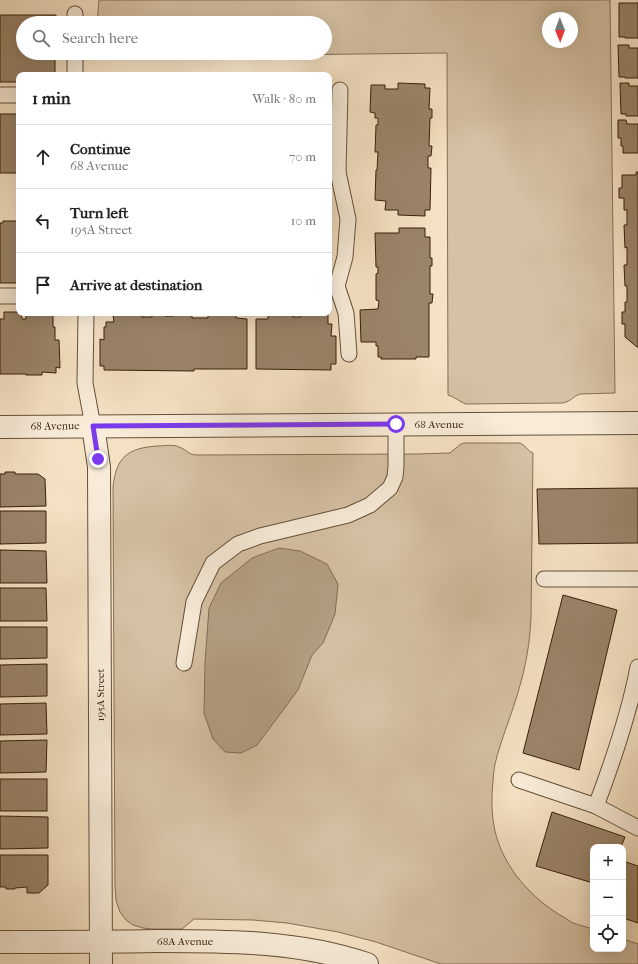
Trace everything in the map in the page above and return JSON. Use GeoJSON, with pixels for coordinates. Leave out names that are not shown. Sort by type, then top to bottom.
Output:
{"type":"FeatureCollection","features":[{"type":"Feature","properties":{"kind":"street","name":"68 Avenue"},"geometry":{"type":"LineString","coordinates":[[0,427],[638,423]]}},
{"type":"Feature","properties":{"kind":"street","name":"195A Street"},"geometry":{"type":"LineString","coordinates":[[93,426],[99,467],[101,964]]}},
{"type":"Feature","properties":{"kind":"street","name":"68A Avenue"},"geometry":{"type":"LineString","coordinates":[[0,942],[223,941],[280,945],[326,953],[361,963]]}},
{"type":"Feature","properties":{"kind":"lane"},"geometry":{"type":"LineString","coordinates":[[75,60],[75,72]]}},
{"type":"Feature","properties":{"kind":"lane"},"geometry":{"type":"LineString","coordinates":[[340,90],[334,169],[348,219],[345,257],[333,286],[346,313],[349,354]]}},
{"type":"Feature","properties":{"kind":"lane"},"geometry":{"type":"LineString","coordinates":[[0,95],[16,95]]}},
{"type":"Feature","properties":{"kind":"lane"},"geometry":{"type":"LineString","coordinates":[[0,296],[16,296]]}},
{"type":"Feature","properties":{"kind":"lane"},"geometry":{"type":"LineString","coordinates":[[86,316],[85,383],[93,426]]}},
{"type":"Feature","properties":{"kind":"lane"},"geometry":{"type":"LineString","coordinates":[[184,663],[194,602],[213,563],[238,544],[260,536],[348,516],[370,505],[390,488],[395,477],[396,424]]}},
{"type":"Feature","properties":{"kind":"lane"},"geometry":{"type":"LineString","coordinates":[[544,579],[638,579]]}},
{"type":"Feature","properties":{"kind":"lane"},"geometry":{"type":"LineString","coordinates":[[596,806],[624,725],[638,667]]}},
{"type":"Feature","properties":{"kind":"lane"},"geometry":{"type":"LineString","coordinates":[[519,780],[596,806],[638,828]]}},
{"type":"Feature","properties":{"kind":"shaded area"},"geometry":{"type":"Polygon","coordinates":[[[99,0],[610,0],[615,393],[580,394],[563,403],[466,404],[448,395],[447,53],[332,54],[332,16],[98,16],[99,0]]]}},
{"type":"Feature","properties":{"kind":"shaded area"},"geometry":{"type":"Polygon","coordinates":[[[520,443],[533,453],[530,635],[521,680],[494,768],[492,806],[496,836],[504,855],[515,874],[536,897],[553,911],[573,923],[590,928],[590,952],[626,952],[626,940],[638,944],[638,964],[441,964],[376,942],[338,932],[287,923],[253,920],[194,919],[182,929],[152,929],[133,925],[126,920],[120,912],[116,900],[115,886],[113,487],[117,468],[121,461],[125,456],[138,449],[171,445],[198,455],[450,453],[461,444],[520,443]]]}},
{"type":"Feature","properties":{"kind":"shaded area"},"geometry":{"type":"Polygon","coordinates":[[[279,548],[300,551],[327,564],[338,584],[335,614],[323,643],[312,655],[298,690],[257,745],[241,753],[225,752],[213,739],[204,713],[205,663],[209,608],[221,583],[252,558],[279,548]]]}},
{"type":"Feature","properties":{"kind":"building"},"geometry":{"type":"Polygon","coordinates":[[[619,3],[638,3],[638,38],[619,37],[619,3]]]}},
{"type":"Feature","properties":{"kind":"building"},"geometry":{"type":"Polygon","coordinates":[[[0,15],[56,15],[16,16],[16,60],[55,60],[55,72],[16,72],[16,82],[0,82],[0,15]]]}},
{"type":"Feature","properties":{"kind":"building"},"geometry":{"type":"Polygon","coordinates":[[[618,45],[629,45],[629,48],[638,48],[638,78],[619,77],[618,45]]]}},
{"type":"Feature","properties":{"kind":"building"},"geometry":{"type":"Polygon","coordinates":[[[398,83],[425,84],[425,88],[430,88],[429,109],[432,109],[432,118],[430,118],[429,146],[432,146],[431,156],[428,156],[428,168],[431,168],[430,210],[425,210],[425,216],[398,215],[398,210],[385,210],[386,201],[375,200],[378,152],[375,152],[376,125],[378,125],[378,118],[375,118],[375,113],[370,112],[371,85],[385,85],[385,89],[398,89],[398,83]]]}},
{"type":"Feature","properties":{"kind":"building"},"geometry":{"type":"Polygon","coordinates":[[[620,83],[629,83],[629,86],[638,86],[638,116],[626,116],[626,114],[621,114],[620,83]]]}},
{"type":"Feature","properties":{"kind":"building"},"geometry":{"type":"Polygon","coordinates":[[[0,114],[16,114],[16,173],[0,173],[0,114]]]}},
{"type":"Feature","properties":{"kind":"building"},"geometry":{"type":"Polygon","coordinates":[[[618,120],[626,120],[627,124],[638,124],[638,153],[623,153],[621,138],[618,138],[618,120]]]}},
{"type":"Feature","properties":{"kind":"building"},"geometry":{"type":"Polygon","coordinates":[[[636,172],[638,172],[638,347],[625,337],[625,324],[622,324],[622,312],[625,312],[625,302],[627,302],[627,286],[625,286],[624,265],[627,265],[627,247],[625,248],[624,225],[627,225],[627,210],[624,210],[624,198],[619,198],[619,188],[622,188],[622,175],[636,175],[636,172]]]}},
{"type":"Feature","properties":{"kind":"building"},"geometry":{"type":"Polygon","coordinates":[[[3,221],[16,221],[16,283],[0,283],[0,223],[3,223],[3,221]]]}},
{"type":"Feature","properties":{"kind":"building"},"geometry":{"type":"Polygon","coordinates":[[[399,228],[425,228],[425,237],[430,237],[430,258],[432,258],[432,266],[430,266],[430,294],[433,294],[432,303],[429,303],[429,357],[416,357],[416,359],[381,359],[381,357],[378,357],[378,346],[376,346],[376,342],[361,342],[360,310],[378,309],[379,301],[376,300],[376,274],[378,273],[378,267],[376,267],[375,233],[399,233],[399,228]]]}},
{"type":"Feature","properties":{"kind":"building"},"geometry":{"type":"Polygon","coordinates":[[[4,312],[16,312],[16,316],[22,316],[22,319],[26,319],[26,316],[53,316],[55,340],[59,340],[60,368],[56,367],[56,373],[42,372],[42,375],[0,374],[0,319],[4,319],[4,312]]]}},
{"type":"Feature","properties":{"kind":"building"},"geometry":{"type":"Polygon","coordinates":[[[113,316],[192,316],[192,318],[208,318],[208,316],[236,316],[236,318],[247,319],[247,369],[194,369],[194,371],[104,370],[104,366],[100,366],[100,339],[104,340],[104,327],[106,327],[106,322],[114,322],[113,316]]]}},
{"type":"Feature","properties":{"kind":"building"},"geometry":{"type":"Polygon","coordinates":[[[268,316],[328,316],[328,324],[332,324],[331,336],[336,336],[336,364],[331,364],[331,370],[256,369],[256,319],[268,319],[268,316]]]}},
{"type":"Feature","properties":{"kind":"building"},"geometry":{"type":"Polygon","coordinates":[[[5,472],[15,472],[15,474],[38,474],[45,479],[46,506],[0,507],[0,474],[5,474],[5,472]]]}},
{"type":"Feature","properties":{"kind":"building"},"geometry":{"type":"Polygon","coordinates":[[[638,488],[638,543],[539,544],[537,489],[638,488]]]}},
{"type":"Feature","properties":{"kind":"building"},"geometry":{"type":"Polygon","coordinates":[[[0,511],[46,511],[46,543],[0,544],[0,511]]]}},
{"type":"Feature","properties":{"kind":"building"},"geometry":{"type":"Polygon","coordinates":[[[0,550],[46,551],[47,583],[0,583],[0,550]]]}},
{"type":"Feature","properties":{"kind":"building"},"geometry":{"type":"Polygon","coordinates":[[[0,588],[46,588],[47,621],[0,621],[0,588]]]}},
{"type":"Feature","properties":{"kind":"building"},"geometry":{"type":"Polygon","coordinates":[[[563,595],[617,610],[579,770],[523,753],[563,595]]]}},
{"type":"Feature","properties":{"kind":"building"},"geometry":{"type":"Polygon","coordinates":[[[0,627],[47,627],[47,658],[0,659],[0,627]]]}},
{"type":"Feature","properties":{"kind":"building"},"geometry":{"type":"Polygon","coordinates":[[[47,664],[47,696],[0,697],[0,665],[47,664]]]}},
{"type":"Feature","properties":{"kind":"building"},"geometry":{"type":"Polygon","coordinates":[[[46,703],[47,734],[0,735],[0,704],[46,703]]]}},
{"type":"Feature","properties":{"kind":"building"},"geometry":{"type":"Polygon","coordinates":[[[47,740],[46,772],[0,773],[0,741],[47,740]]]}},
{"type":"Feature","properties":{"kind":"building"},"geometry":{"type":"Polygon","coordinates":[[[0,779],[47,779],[47,811],[0,811],[0,779]]]}},
{"type":"Feature","properties":{"kind":"building"},"geometry":{"type":"Polygon","coordinates":[[[552,812],[625,837],[622,844],[590,844],[590,882],[536,866],[552,812]]]}},
{"type":"Feature","properties":{"kind":"building"},"geometry":{"type":"Polygon","coordinates":[[[0,816],[48,817],[48,848],[0,849],[0,816]]]}},
{"type":"Feature","properties":{"kind":"building"},"geometry":{"type":"Polygon","coordinates":[[[0,855],[48,855],[48,885],[39,893],[27,893],[27,887],[6,889],[6,887],[0,887],[0,855]]]}},
{"type":"Feature","properties":{"kind":"building"},"geometry":{"type":"Polygon","coordinates":[[[626,862],[638,866],[638,923],[626,919],[626,862]]]}},
{"type":"Feature","properties":{"kind":"route"},"geometry":{"type":"LineString","coordinates":[[98,459],[93,426],[396,424]]}}]}
